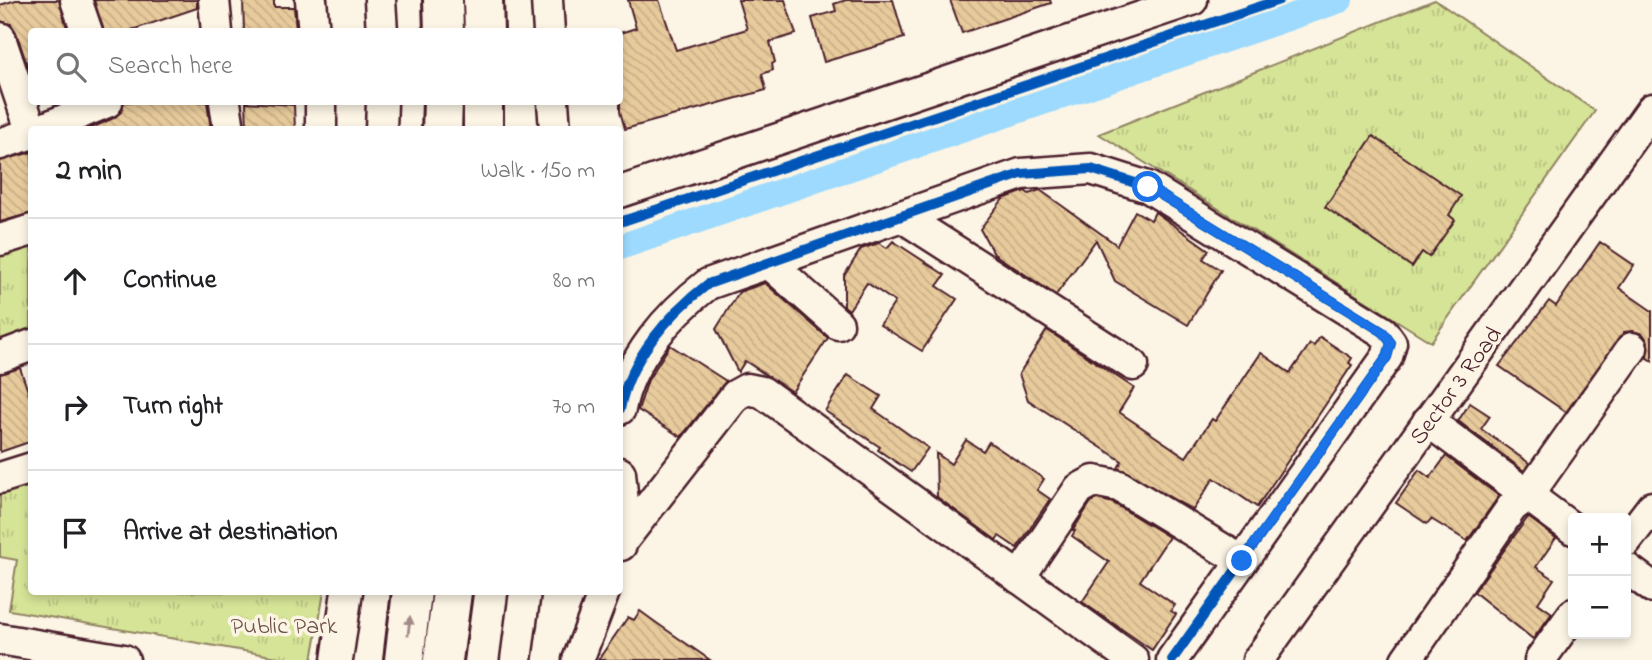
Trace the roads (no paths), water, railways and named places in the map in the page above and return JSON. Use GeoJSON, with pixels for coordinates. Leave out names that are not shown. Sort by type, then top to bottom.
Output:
{"type":"FeatureCollection","features":[{"type":"Feature","properties":{"kind":"main road"},"geometry":{"type":"LineString","coordinates":[[443,0],[444,28]]}},
{"type":"Feature","properties":{"kind":"main road"},"geometry":{"type":"LineString","coordinates":[[483,0],[484,28]]}},
{"type":"Feature","properties":{"kind":"main road"},"geometry":{"type":"LineString","coordinates":[[442,126],[443,105]]}},
{"type":"Feature","properties":{"kind":"main road"},"geometry":{"type":"LineString","coordinates":[[483,105],[483,126]]}},
{"type":"Feature","properties":{"kind":"main road"},"geometry":{"type":"LineString","coordinates":[[404,660],[412,595]]}},
{"type":"Feature","properties":{"kind":"main road"},"geometry":{"type":"LineString","coordinates":[[443,660],[452,595]]}},
{"type":"Feature","properties":{"kind":"street"},"geometry":{"type":"LineString","coordinates":[[76,0],[86,28]]}},
{"type":"Feature","properties":{"kind":"street"},"geometry":{"type":"LineString","coordinates":[[214,0],[217,28]]}},
{"type":"Feature","properties":{"kind":"street"},"geometry":{"type":"LineString","coordinates":[[310,0],[314,28]]}},
{"type":"Feature","properties":{"kind":"street"},"geometry":{"type":"LineString","coordinates":[[380,0],[382,28]]}},
{"type":"Feature","properties":{"kind":"street"},"geometry":{"type":"LineString","coordinates":[[547,0],[549,28]]}},
{"type":"Feature","properties":{"kind":"street"},"geometry":{"type":"LineString","coordinates":[[623,191],[1145,8],[1192,0]]}},
{"type":"Feature","properties":{"kind":"street"},"geometry":{"type":"LineString","coordinates":[[0,38],[30,126]]}},
{"type":"Feature","properties":{"kind":"street"},"geometry":{"type":"LineString","coordinates":[[50,126],[100,105]]}},
{"type":"Feature","properties":{"kind":"street"},"geometry":{"type":"LineString","coordinates":[[225,105],[228,126]]}},
{"type":"Feature","properties":{"kind":"street"},"geometry":{"type":"LineString","coordinates":[[321,105],[321,126]]}},
{"type":"Feature","properties":{"kind":"street"},"geometry":{"type":"LineString","coordinates":[[381,126],[382,105]]}},
{"type":"Feature","properties":{"kind":"street"},"geometry":{"type":"LineString","coordinates":[[553,105],[555,126]]}},
{"type":"Feature","properties":{"kind":"street","name":"Sector 3 Road"},"geometry":{"type":"LineString","coordinates":[[1258,660],[1652,109]]}},
{"type":"Feature","properties":{"kind":"street"},"geometry":{"type":"LineString","coordinates":[[0,145],[28,134]]}},
{"type":"Feature","properties":{"kind":"street"},"geometry":{"type":"LineString","coordinates":[[623,394],[645,352],[676,309],[708,284],[1021,174],[1091,169],[1148,187],[1383,332],[1391,343],[1387,357],[1172,660]]}},
{"type":"Feature","properties":{"kind":"street"},"geometry":{"type":"LineString","coordinates":[[901,216],[1133,365]]}},
{"type":"Feature","properties":{"kind":"street"},"geometry":{"type":"LineString","coordinates":[[0,240],[28,231]]}},
{"type":"Feature","properties":{"kind":"street"},"geometry":{"type":"LineString","coordinates":[[769,263],[838,324]]}},
{"type":"Feature","properties":{"kind":"street"},"geometry":{"type":"LineString","coordinates":[[0,357],[28,346]]}},
{"type":"Feature","properties":{"kind":"street"},"geometry":{"type":"LineString","coordinates":[[1406,660],[1512,507],[1528,495],[1632,348]]}},
{"type":"Feature","properties":{"kind":"street"},"geometry":{"type":"LineString","coordinates":[[623,541],[736,395],[747,388],[762,392],[1133,660]]}},
{"type":"Feature","properties":{"kind":"street"},"geometry":{"type":"LineString","coordinates":[[1428,421],[1568,525]]}},
{"type":"Feature","properties":{"kind":"street"},"geometry":{"type":"LineString","coordinates":[[0,478],[28,469]]}},
{"type":"Feature","properties":{"kind":"street"},"geometry":{"type":"LineString","coordinates":[[1019,578],[1079,489],[1094,481],[1118,486],[1242,561]]}},
{"type":"Feature","properties":{"kind":"street"},"geometry":{"type":"LineString","coordinates":[[1631,534],[1652,507]]}},
{"type":"Feature","properties":{"kind":"street"},"geometry":{"type":"LineString","coordinates":[[1631,572],[1652,587]]}},
{"type":"Feature","properties":{"kind":"street"},"geometry":{"type":"LineString","coordinates":[[337,660],[347,595]]}},
{"type":"Feature","properties":{"kind":"street"},"geometry":{"type":"LineString","coordinates":[[516,660],[525,595]]}},
{"type":"Feature","properties":{"kind":"street"},"geometry":{"type":"LineString","coordinates":[[578,660],[603,595]]}},
{"type":"Feature","properties":{"kind":"street"},"geometry":{"type":"LineString","coordinates":[[1540,660],[1568,621]]}},
{"type":"Feature","properties":{"kind":"street"},"geometry":{"type":"LineString","coordinates":[[0,639],[124,660]]}},
{"type":"Feature","properties":{"kind":"waterway"},"geometry":{"type":"LineString","coordinates":[[623,246],[1340,0]]}},
{"type":"Feature","properties":{"kind":"park label","name":"Public Park"},"geometry":{"type":"Point","coordinates":[284,625]}}]}
